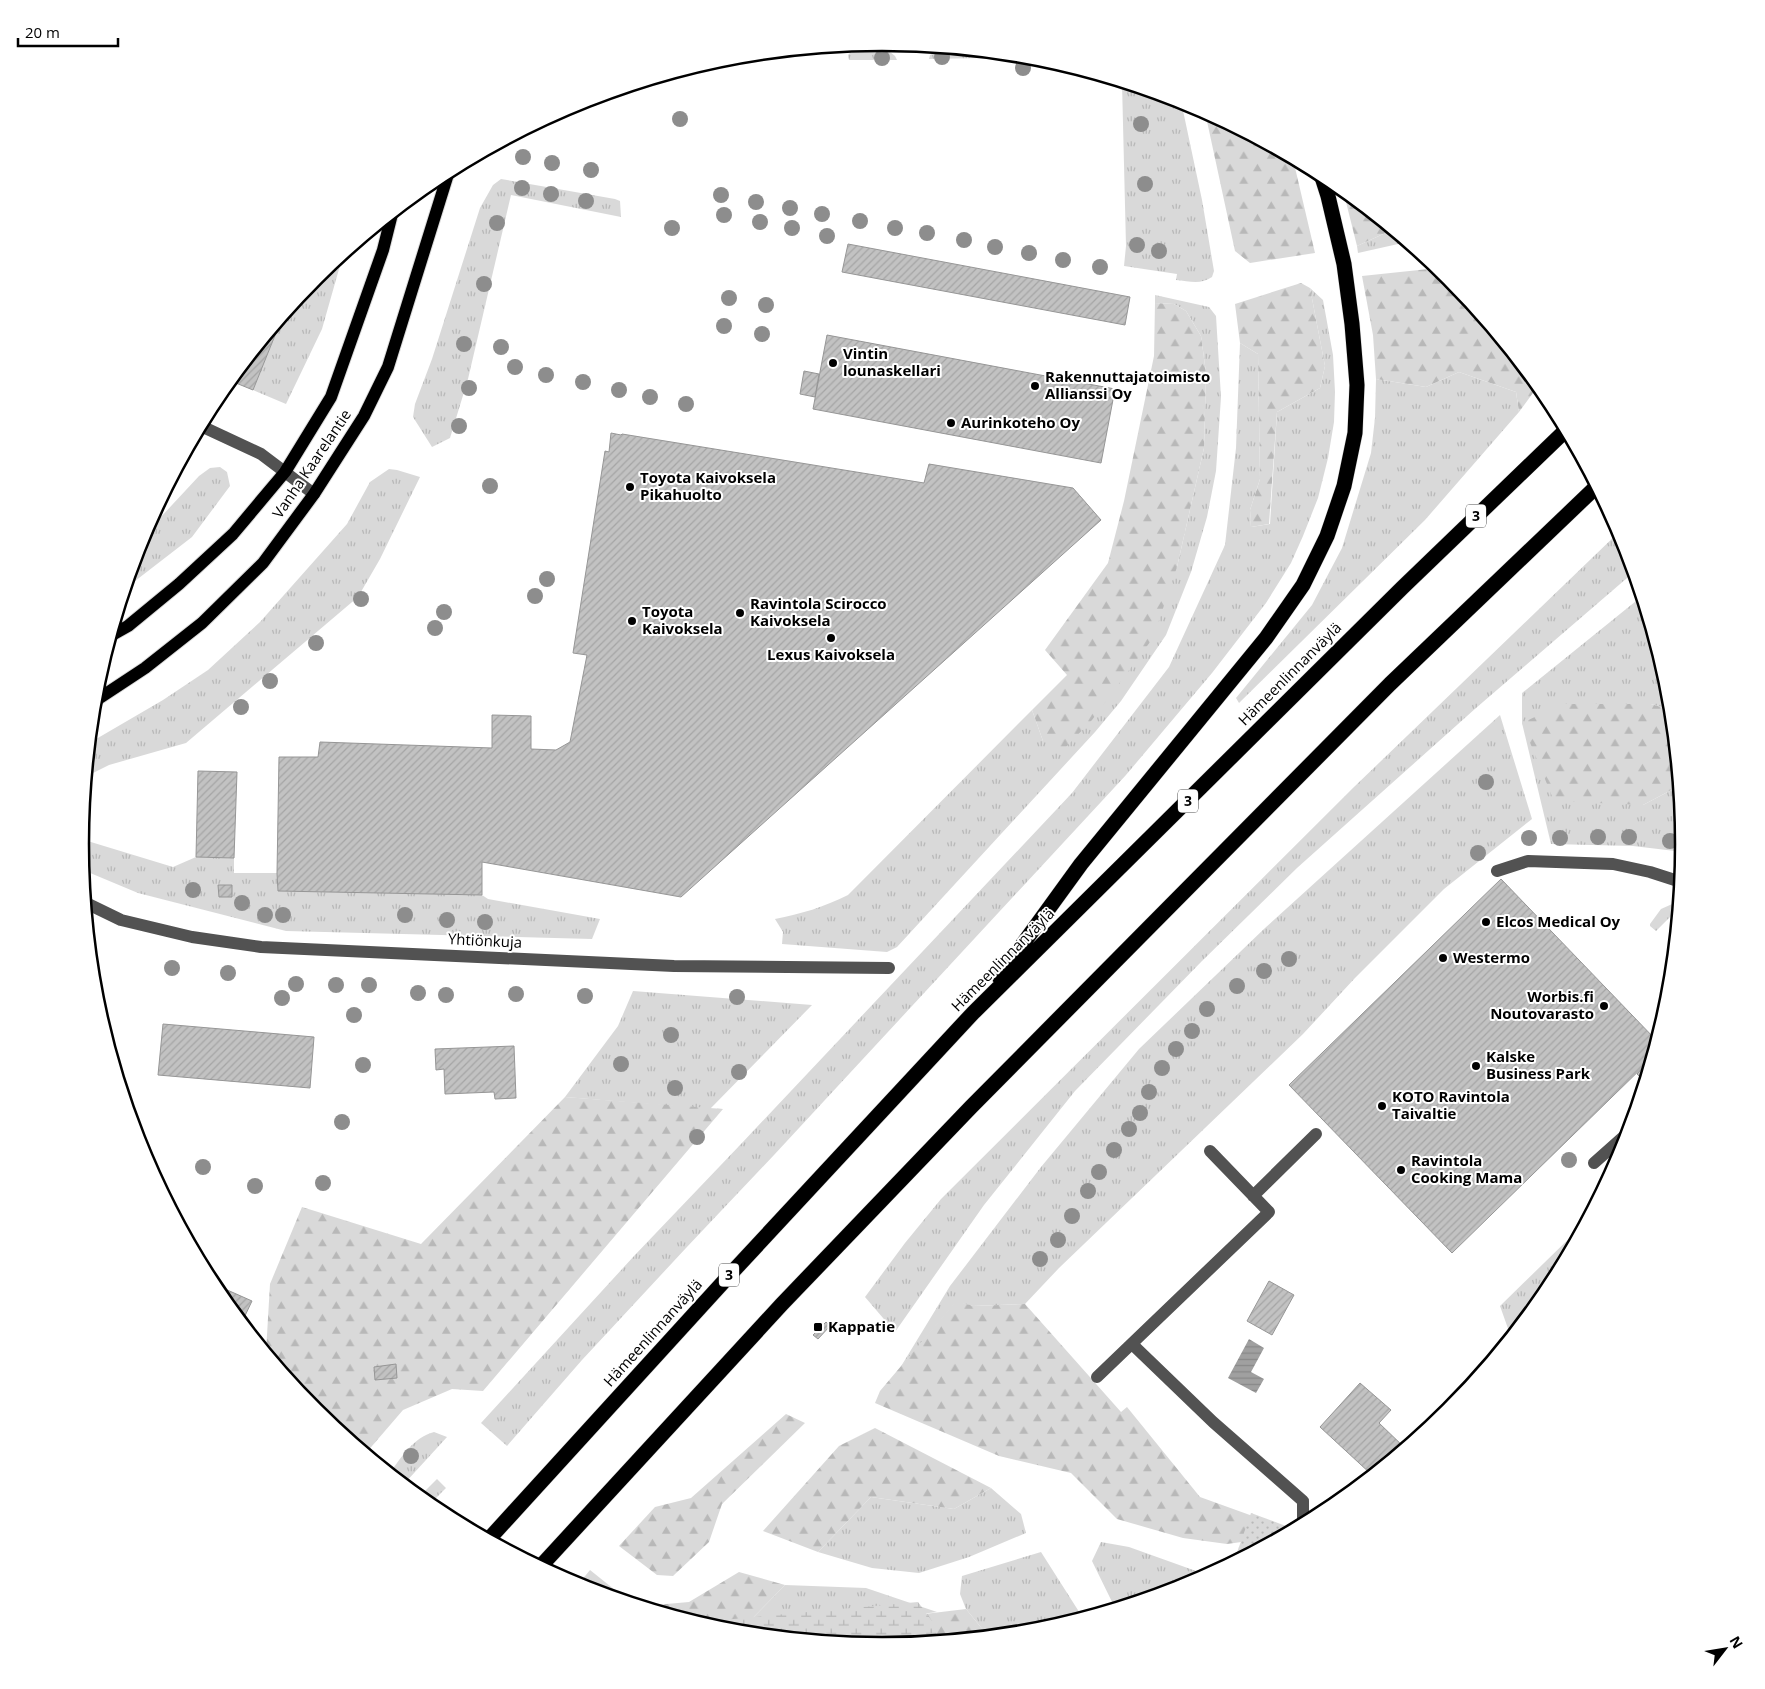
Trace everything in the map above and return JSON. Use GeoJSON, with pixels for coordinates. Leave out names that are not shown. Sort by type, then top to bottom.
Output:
{"type":"FeatureCollection","features":[{"type":"Feature","properties":{"kind":"highway"},"geometry":{"type":"LineString","coordinates":[[973,1013],[1080,864],[1266,638],[1303,585],[1327,536],[1346,478],[1355,434],[1357,385],[1352,324],[1344,264],[1325,186]]}},
{"type":"Feature","properties":{"kind":"highway","name":"Hämeenlinnanväylä"},"geometry":{"type":"LineString","coordinates":[[493,1535],[737,1267],[973,1013],[1395,595],[1561,435]]}},
{"type":"Feature","properties":{"kind":"highway"},"geometry":{"type":"LineString","coordinates":[[544,1561],[782,1304],[971,1107],[1390,684],[1592,490]]}},
{"type":"Feature","properties":{"kind":"main road","name":"Vanha Kaarelantie"},"geometry":{"type":"LineString","coordinates":[[103,696],[145,668],[202,623],[263,564],[314,494],[364,416],[388,367],[445,183]]}},
{"type":"Feature","properties":{"kind":"main road","name":"Vanha Kaarelantie"},"geometry":{"type":"LineString","coordinates":[[118,631],[128,626],[179,584],[233,534],[285,472],[330,397],[383,250],[390,223]]}},
{"type":"Feature","properties":{"kind":"street"},"geometry":{"type":"LineString","coordinates":[[208,429],[261,454],[314,494]]}},
{"type":"Feature","properties":{"kind":"street"},"geometry":{"type":"LineString","coordinates":[[1497,871],[1528,861],[1613,864],[1650,872],[1675,880]]}},
{"type":"Feature","properties":{"kind":"street","name":"Yhtiönkuja"},"geometry":{"type":"LineString","coordinates":[[92,906],[121,920],[174,933],[261,947],[674,966],[889,968]]}},
{"type":"Feature","properties":{"kind":"street"},"geometry":{"type":"LineString","coordinates":[[1252,1196],[1316,1134]]}},
{"type":"Feature","properties":{"kind":"street"},"geometry":{"type":"LineString","coordinates":[[1594,1163],[1617,1142]]}},
{"type":"Feature","properties":{"kind":"street"},"geometry":{"type":"LineString","coordinates":[[1098,1377],[1268,1212],[1210,1151]]}},
{"type":"Feature","properties":{"kind":"street"},"geometry":{"type":"LineString","coordinates":[[1132,1344],[1213,1422],[1303,1501],[1303,1516]]}},
{"type":"Feature","properties":{"kind":"green space"},"geometry":{"type":"Polygon","coordinates":[[[890,52],[897,60],[849,60],[848,55],[850,53],[890,52]]]}},
{"type":"Feature","properties":{"kind":"green space"},"geometry":{"type":"Polygon","coordinates":[[[934,53],[982,58],[929,59],[930,55],[934,53]]]}},
{"type":"Feature","properties":{"kind":"green space"},"geometry":{"type":"Polygon","coordinates":[[[1122,88],[1183,111],[1202,200],[1214,271],[1212,277],[1204,281],[1195,282],[1176,280],[1177,274],[1124,266],[1126,246],[1122,88]]]}},
{"type":"Feature","properties":{"kind":"green space"},"geometry":{"type":"Polygon","coordinates":[[[1207,121],[1233,133],[1295,168],[1315,253],[1250,263],[1235,251],[1207,121]]]}},
{"type":"Feature","properties":{"kind":"green space"},"geometry":{"type":"Polygon","coordinates":[[[501,179],[615,199],[620,201],[621,217],[511,195],[468,379],[450,438],[432,447],[413,417],[415,404],[432,359],[480,208],[493,185],[501,179]]]}},
{"type":"Feature","properties":{"kind":"green space"},"geometry":{"type":"Polygon","coordinates":[[[1346,201],[1387,232],[1357,246],[1346,201]]]}},
{"type":"Feature","properties":{"kind":"green space"},"geometry":{"type":"Polygon","coordinates":[[[1387,232],[1400,243],[1358,253],[1357,246],[1387,232]]]}},
{"type":"Feature","properties":{"kind":"green space"},"geometry":{"type":"Polygon","coordinates":[[[340,267],[322,329],[286,404],[253,390],[276,334],[340,267]]]}},
{"type":"Feature","properties":{"kind":"green space"},"geometry":{"type":"Polygon","coordinates":[[[1428,269],[1479,321],[1534,392],[1519,412],[1516,392],[1459,372],[1426,387],[1376,379],[1373,335],[1362,276],[1428,269]]]}},
{"type":"Feature","properties":{"kind":"green space"},"geometry":{"type":"Polygon","coordinates":[[[1301,283],[1310,288],[1325,366],[1320,388],[1277,412],[1269,524],[1251,527],[1250,510],[1260,479],[1258,354],[1240,343],[1235,304],[1301,283]]]}},
{"type":"Feature","properties":{"kind":"green space"},"geometry":{"type":"Polygon","coordinates":[[[1310,288],[1323,300],[1333,355],[1334,422],[1328,458],[1318,498],[1291,563],[1266,603],[1212,673],[1126,775],[582,1360],[507,1446],[481,1423],[634,1256],[1072,793],[1169,667],[1225,545],[1236,448],[1240,343],[1258,354],[1260,479],[1250,510],[1251,527],[1270,524],[1277,412],[1320,388],[1325,366],[1310,288]]]}},
{"type":"Feature","properties":{"kind":"green space"},"geometry":{"type":"Polygon","coordinates":[[[1155,295],[1209,307],[1216,316],[1221,397],[1216,471],[1207,517],[1191,572],[1166,635],[1121,701],[1095,732],[897,947],[887,952],[782,944],[783,932],[775,919],[812,910],[848,895],[1032,710],[1043,741],[1177,567],[1204,448],[1206,373],[1201,336],[1186,311],[1174,304],[1155,303],[1155,295]]]}},
{"type":"Feature","properties":{"kind":"green space"},"geometry":{"type":"Polygon","coordinates":[[[1155,303],[1174,304],[1186,311],[1201,336],[1206,373],[1204,448],[1177,567],[1153,638],[1092,720],[1064,749],[1043,741],[1032,710],[1067,675],[1045,650],[1108,563],[1124,501],[1154,356],[1155,303]]]}},
{"type":"Feature","properties":{"kind":"green space"},"geometry":{"type":"Polygon","coordinates":[[[1459,372],[1516,392],[1519,412],[1425,520],[1239,703],[1236,698],[1312,605],[1342,548],[1371,453],[1375,418],[1376,379],[1426,387],[1459,372]]]}},
{"type":"Feature","properties":{"kind":"green space"},"geometry":{"type":"Polygon","coordinates":[[[220,467],[227,472],[230,486],[192,537],[134,582],[161,517],[199,476],[210,468],[220,467]]]}},
{"type":"Feature","properties":{"kind":"green space"},"geometry":{"type":"Polygon","coordinates":[[[389,469],[420,477],[380,559],[358,597],[186,743],[109,765],[93,773],[96,739],[163,700],[208,670],[260,622],[347,524],[370,482],[389,469]]]}},
{"type":"Feature","properties":{"kind":"green space"},"geometry":{"type":"Polygon","coordinates":[[[1613,537],[1629,577],[1476,708],[1297,868],[1202,961],[1075,1091],[984,1205],[895,1332],[865,1297],[941,1199],[1354,787],[1613,537]]]}},
{"type":"Feature","properties":{"kind":"green space"},"geometry":{"type":"Polygon","coordinates":[[[1637,600],[1649,639],[1664,708],[1651,704],[1643,805],[1674,789],[1676,851],[1633,846],[1551,844],[1522,723],[1522,693],[1637,600]]]}},
{"type":"Feature","properties":{"kind":"green space"},"geometry":{"type":"Polygon","coordinates":[[[1563,704],[1651,704],[1664,708],[1674,789],[1643,805],[1554,801],[1522,723],[1563,704]]]}},
{"type":"Feature","properties":{"kind":"green space"},"geometry":{"type":"Polygon","coordinates":[[[1500,715],[1532,819],[1444,889],[1355,978],[1303,1034],[1059,1268],[1025,1304],[973,1306],[956,1302],[900,1368],[950,1286],[1041,1167],[1139,1049],[1265,928],[1500,715]]]}},
{"type":"Feature","properties":{"kind":"green space"},"geometry":{"type":"Polygon","coordinates":[[[89,841],[173,867],[196,857],[234,858],[234,873],[277,873],[278,891],[482,895],[488,899],[600,919],[592,939],[286,931],[138,893],[90,873],[89,841]]]}},
{"type":"Feature","properties":{"kind":"green space"},"geometry":{"type":"Polygon","coordinates":[[[1673,904],[1672,917],[1656,931],[1650,924],[1661,909],[1673,904]]]}},
{"type":"Feature","properties":{"kind":"green space"},"geometry":{"type":"Polygon","coordinates":[[[633,991],[812,1005],[710,1109],[565,1097],[618,1026],[633,991]]]}},
{"type":"Feature","properties":{"kind":"green space"},"geometry":{"type":"Polygon","coordinates":[[[565,1097],[723,1109],[483,1391],[452,1389],[403,1410],[369,1449],[322,1405],[286,1368],[266,1344],[270,1284],[302,1207],[421,1244],[565,1097]]]}},
{"type":"Feature","properties":{"kind":"green space"},"geometry":{"type":"Polygon","coordinates":[[[1572,1236],[1542,1285],[1509,1331],[1500,1306],[1572,1236]]]}},
{"type":"Feature","properties":{"kind":"green space"},"geometry":{"type":"Polygon","coordinates":[[[956,1301],[973,1306],[1025,1304],[1121,1412],[1127,1407],[1200,1497],[1283,1527],[1265,1539],[1227,1544],[1183,1538],[1117,1519],[1071,1473],[999,1456],[875,1403],[880,1391],[956,1301]]]}},
{"type":"Feature","properties":{"kind":"green space"},"geometry":{"type":"Polygon","coordinates":[[[786,1414],[805,1423],[722,1504],[709,1542],[673,1576],[657,1575],[619,1546],[655,1507],[691,1498],[786,1414]]]}},
{"type":"Feature","properties":{"kind":"green space"},"geometry":{"type":"Polygon","coordinates":[[[875,1428],[991,1488],[954,1509],[871,1497],[818,1552],[763,1531],[839,1446],[875,1428]]]}},
{"type":"Feature","properties":{"kind":"green space"},"geometry":{"type":"Polygon","coordinates":[[[434,1432],[447,1437],[408,1480],[393,1469],[414,1443],[434,1432]]]}},
{"type":"Feature","properties":{"kind":"green space"},"geometry":{"type":"Polygon","coordinates":[[[437,1479],[446,1488],[435,1499],[424,1492],[437,1479]]]}},
{"type":"Feature","properties":{"kind":"green space"},"geometry":{"type":"Polygon","coordinates":[[[991,1488],[1021,1514],[1026,1533],[969,1557],[919,1573],[872,1568],[818,1552],[871,1497],[954,1509],[991,1488]]]}},
{"type":"Feature","properties":{"kind":"green space"},"geometry":{"type":"Polygon","coordinates":[[[1251,1513],[1287,1526],[1279,1531],[1236,1554],[1251,1513]]]}},
{"type":"Feature","properties":{"kind":"green space"},"geometry":{"type":"Polygon","coordinates":[[[1101,1542],[1129,1547],[1199,1571],[1137,1596],[1113,1603],[1092,1561],[1101,1542]]]}},
{"type":"Feature","properties":{"kind":"green space"},"geometry":{"type":"Polygon","coordinates":[[[1041,1552],[1080,1613],[1037,1623],[984,1631],[966,1609],[960,1594],[962,1576],[1041,1552]]]}},
{"type":"Feature","properties":{"kind":"green space"},"geometry":{"type":"Polygon","coordinates":[[[590,1570],[617,1592],[583,1579],[590,1570]]]}},
{"type":"Feature","properties":{"kind":"green space"},"geometry":{"type":"Polygon","coordinates":[[[739,1572],[785,1585],[745,1626],[657,1605],[689,1602],[739,1572]]]}},
{"type":"Feature","properties":{"kind":"green space"},"geometry":{"type":"Polygon","coordinates":[[[785,1585],[866,1588],[937,1612],[858,1622],[846,1637],[779,1631],[745,1626],[785,1585]]]}},
{"type":"Feature","properties":{"kind":"green space"},"geometry":{"type":"Polygon","coordinates":[[[918,1602],[937,1628],[936,1636],[882,1638],[779,1631],[717,1620],[918,1602]]]}},
{"type":"Feature","properties":{"kind":"green space"},"geometry":{"type":"Polygon","coordinates":[[[966,1609],[984,1631],[934,1636],[874,1638],[858,1622],[966,1609]]]}},
{"type":"Feature","properties":{"kind":"shaded area"},"geometry":{"type":"Polygon","coordinates":[[[1249,1339],[1264,1348],[1251,1372],[1264,1379],[1256,1393],[1228,1378],[1249,1339]]]}},
{"type":"Feature","properties":{"kind":"building"},"geometry":{"type":"Polygon","coordinates":[[[848,244],[1130,297],[1125,325],[842,272],[848,244]]]}},
{"type":"Feature","properties":{"kind":"building"},"geometry":{"type":"Polygon","coordinates":[[[276,334],[253,390],[238,384],[276,334]]]}},
{"type":"Feature","properties":{"kind":"building"},"geometry":{"type":"Polygon","coordinates":[[[827,335],[1115,389],[1101,463],[813,409],[827,335]]]}},
{"type":"Feature","properties":{"kind":"building"},"geometry":{"type":"Polygon","coordinates":[[[804,371],[819,374],[815,397],[800,394],[804,371]]]}},
{"type":"Feature","properties":{"kind":"building"},"geometry":{"type":"Polygon","coordinates":[[[611,433],[924,483],[929,464],[1073,488],[1101,520],[681,897],[482,862],[482,895],[278,891],[279,757],[318,757],[320,742],[492,748],[492,715],[531,716],[531,749],[556,750],[570,742],[587,655],[573,653],[605,451],[609,452],[611,433]]]}},
{"type":"Feature","properties":{"kind":"building"},"geometry":{"type":"Polygon","coordinates":[[[198,771],[237,772],[234,858],[196,857],[198,771]]]}},
{"type":"Feature","properties":{"kind":"building","name":"Kalske Business Park"},"geometry":{"type":"Polygon","coordinates":[[[1501,879],[1652,1036],[1644,1066],[1452,1253],[1289,1085],[1501,879]]]}},
{"type":"Feature","properties":{"kind":"building"},"geometry":{"type":"Polygon","coordinates":[[[218,885],[232,885],[232,897],[219,897],[218,885]]]}},
{"type":"Feature","properties":{"kind":"building"},"geometry":{"type":"Polygon","coordinates":[[[163,1024],[314,1037],[310,1088],[158,1075],[163,1024]]]}},
{"type":"Feature","properties":{"kind":"building"},"geometry":{"type":"Polygon","coordinates":[[[514,1046],[516,1098],[495,1099],[494,1092],[445,1094],[444,1069],[436,1070],[435,1049],[514,1046]]]}},
{"type":"Feature","properties":{"kind":"building"},"geometry":{"type":"Polygon","coordinates":[[[1644,1067],[1641,1078],[1637,1074],[1644,1067]]]}},
{"type":"Feature","properties":{"kind":"building"},"geometry":{"type":"Polygon","coordinates":[[[1269,1281],[1294,1295],[1272,1335],[1247,1321],[1269,1281]]]}},
{"type":"Feature","properties":{"kind":"building"},"geometry":{"type":"Polygon","coordinates":[[[226,1290],[252,1301],[245,1316],[226,1290]]]}},
{"type":"Feature","properties":{"kind":"building"},"geometry":{"type":"Polygon","coordinates":[[[826,1322],[830,1326],[818,1339],[813,1335],[826,1322]]]}},
{"type":"Feature","properties":{"kind":"building"},"geometry":{"type":"Polygon","coordinates":[[[396,1364],[397,1378],[375,1380],[374,1367],[396,1364]]]}},
{"type":"Feature","properties":{"kind":"building"},"geometry":{"type":"Polygon","coordinates":[[[1360,1383],[1391,1410],[1379,1423],[1401,1445],[1368,1471],[1320,1427],[1360,1383]]]}},
{"type":"Feature","properties":{"kind":"place","name":"Vintin lounaskellari"},"geometry":{"type":"Point","coordinates":[833,363]}},
{"type":"Feature","properties":{"kind":"place","name":"Rakennuttajatoimisto Allianssi Oy"},"geometry":{"type":"Point","coordinates":[1035,386]}},
{"type":"Feature","properties":{"kind":"place","name":"Aurinkoteho Oy"},"geometry":{"type":"Point","coordinates":[951,423]}},
{"type":"Feature","properties":{"kind":"place","name":"Toyota Kaivoksela Pikahuolto"},"geometry":{"type":"Point","coordinates":[630,487]}},
{"type":"Feature","properties":{"kind":"place","name":"Ravintola Scirocco Kaivoksela"},"geometry":{"type":"Point","coordinates":[740,613]}},
{"type":"Feature","properties":{"kind":"place","name":"Toyota Kaivoksela"},"geometry":{"type":"Point","coordinates":[632,621]}},
{"type":"Feature","properties":{"kind":"place","name":"Lexus Kaivoksela"},"geometry":{"type":"Point","coordinates":[831,638]}},
{"type":"Feature","properties":{"kind":"place","name":"Elcos Medical Oy"},"geometry":{"type":"Point","coordinates":[1486,922]}},
{"type":"Feature","properties":{"kind":"place","name":"Westermo"},"geometry":{"type":"Point","coordinates":[1443,958]}},
{"type":"Feature","properties":{"kind":"place","name":"Worbis.fi Noutovarasto"},"geometry":{"type":"Point","coordinates":[1604,1006]}},
{"type":"Feature","properties":{"kind":"place","name":"Kalske Business Park"},"geometry":{"type":"Point","coordinates":[1476,1066]}},
{"type":"Feature","properties":{"kind":"place","name":"KOTO Ravintola Taivaltie"},"geometry":{"type":"Point","coordinates":[1382,1106]}},
{"type":"Feature","properties":{"kind":"place","name":"Ravintola Cooking Mama"},"geometry":{"type":"Point","coordinates":[1401,1170]}},
{"type":"Feature","properties":{"kind":"place","name":"Kappatie"},"geometry":{"type":"Point","coordinates":[818,1327]}}]}
